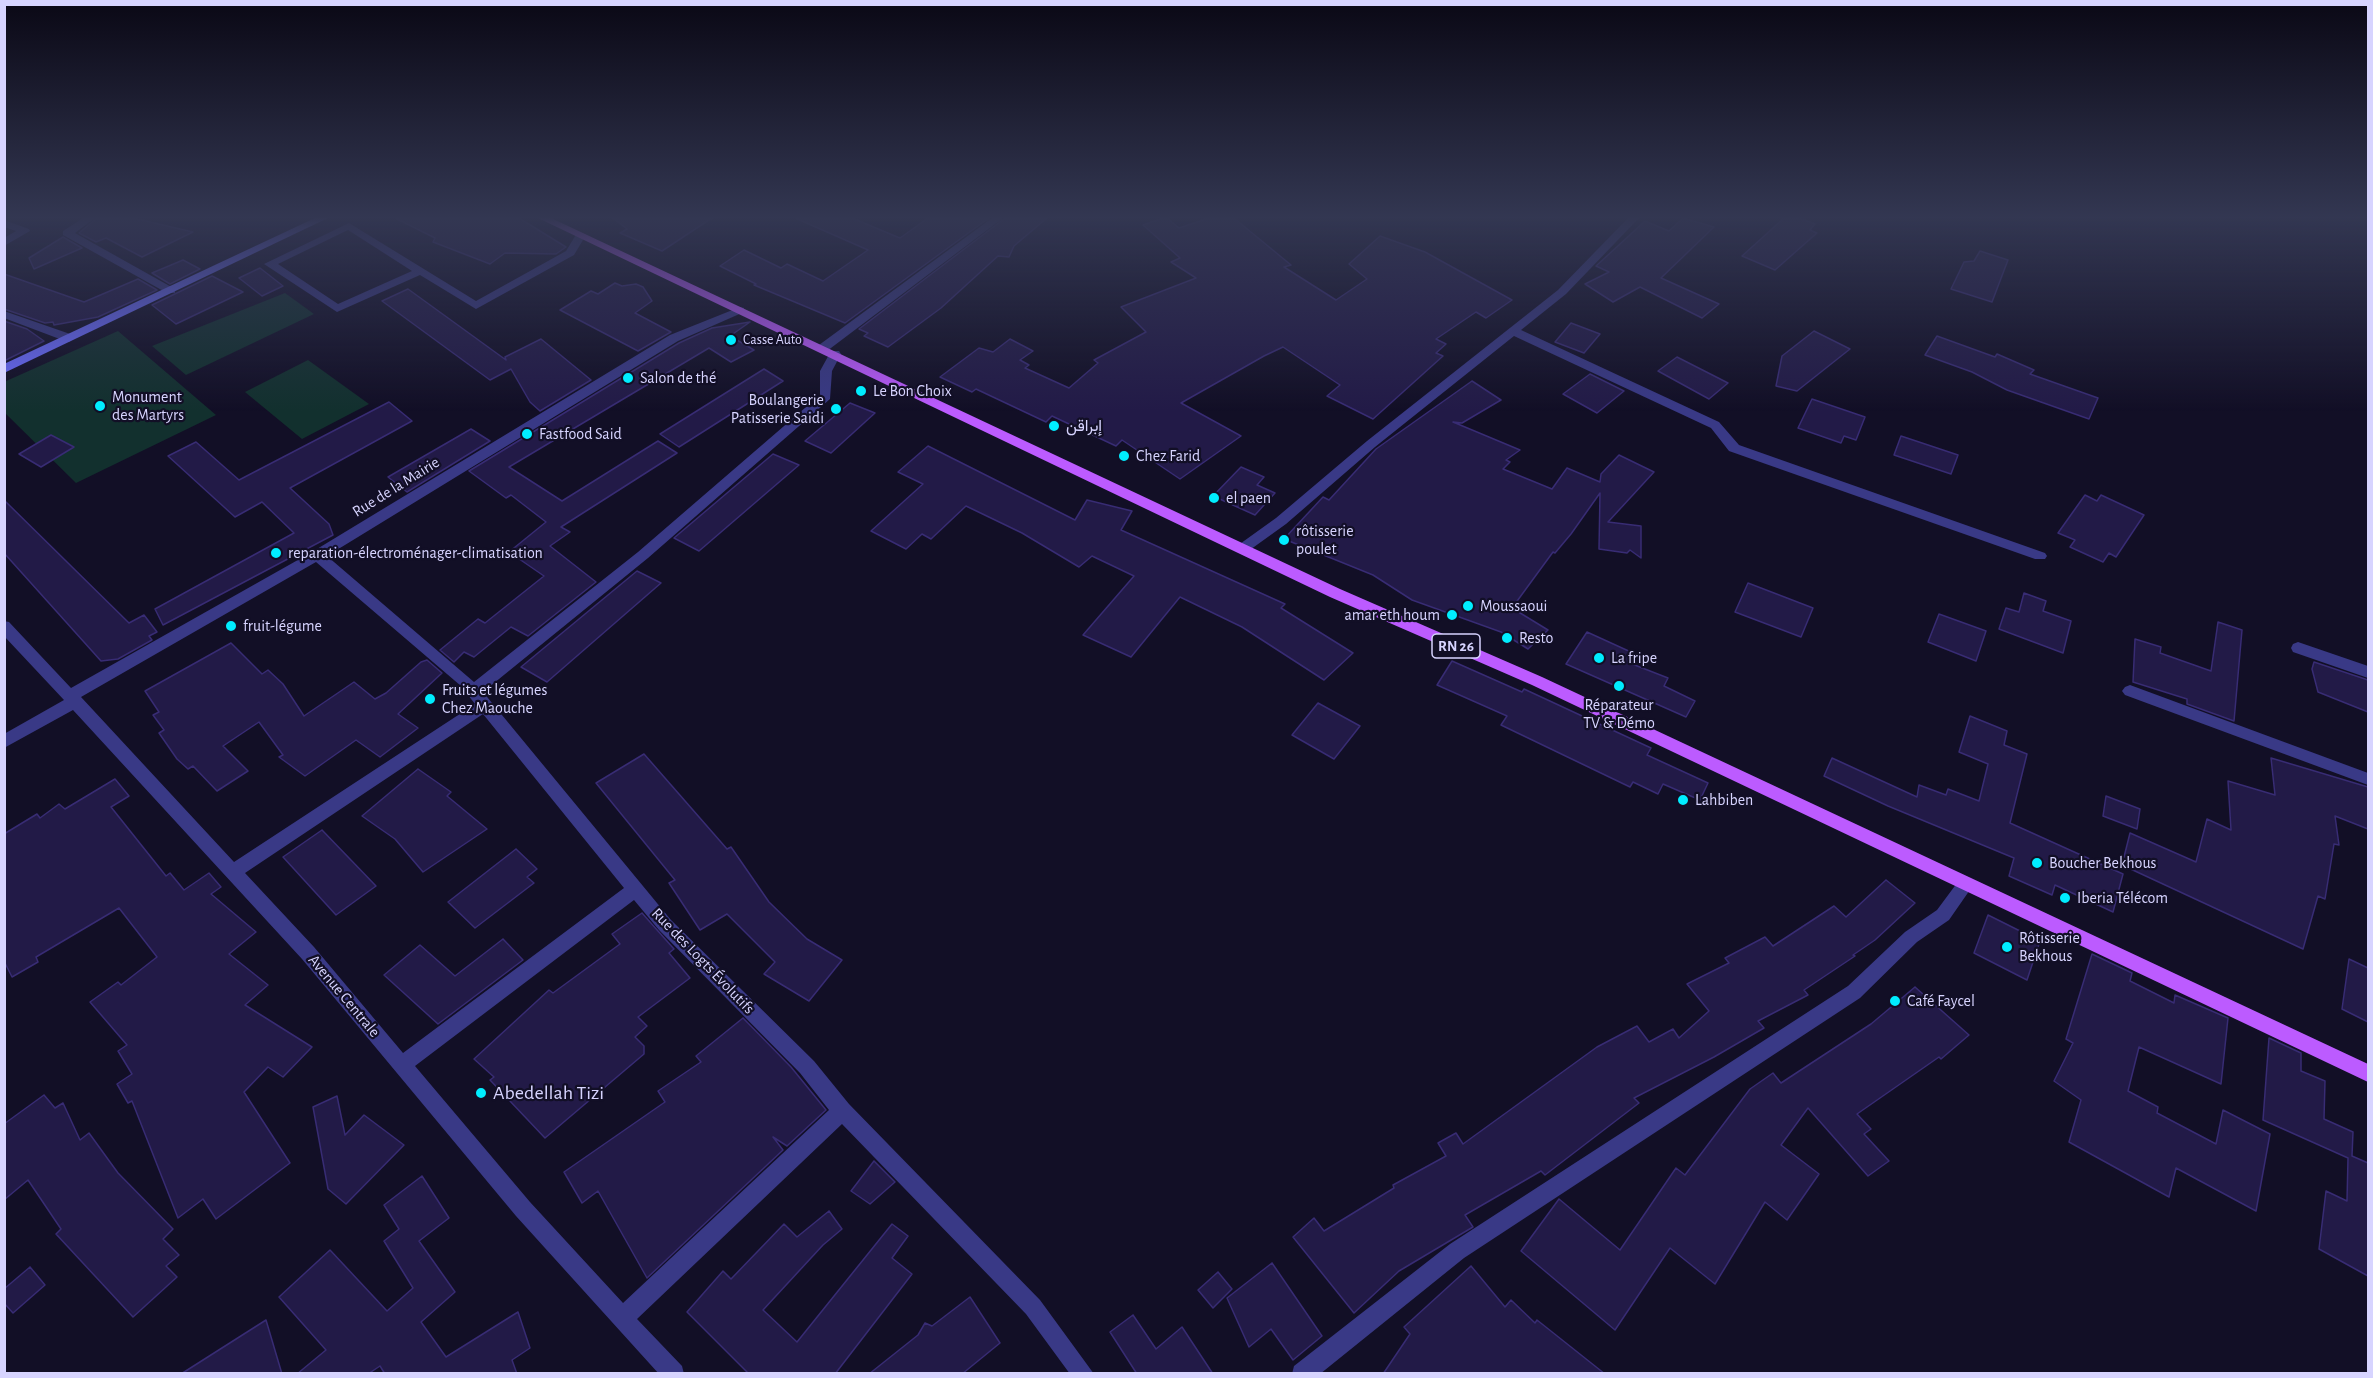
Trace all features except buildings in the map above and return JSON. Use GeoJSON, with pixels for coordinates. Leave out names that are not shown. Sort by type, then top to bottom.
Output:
{"type":"FeatureCollection","features":[{"type":"Feature","properties":{"kind":"main road"},"geometry":{"type":"LineString","coordinates":[[4,369],[189,282]]}},
{"type":"Feature","properties":{"kind":"main road","name":"RN 26"},"geometry":{"type":"LineString","coordinates":[[680,282],[1242,549],[1537,681],[2368,1073]]}},
{"type":"Feature","properties":{"kind":"street"},"geometry":{"type":"LineString","coordinates":[[155,282],[171,291]]}},
{"type":"Feature","properties":{"kind":"street"},"geometry":{"type":"LineString","coordinates":[[297,282],[337,309],[395,282]]}},
{"type":"Feature","properties":{"kind":"street"},"geometry":{"type":"LineString","coordinates":[[438,282],[476,306],[518,282]]}},
{"type":"Feature","properties":{"kind":"street"},"geometry":{"type":"LineString","coordinates":[[473,691],[643,555],[826,396],[829,351],[916,282]]}},
{"type":"Feature","properties":{"kind":"street"},"geometry":{"type":"LineString","coordinates":[[1242,549],[1281,521],[1371,444],[1571,282]]}},
{"type":"Feature","properties":{"kind":"street","name":"Rue de la Mairie"},"geometry":{"type":"LineString","coordinates":[[4,742],[72,698],[317,555],[674,338],[740,310]]}},
{"type":"Feature","properties":{"kind":"street"},"geometry":{"type":"LineString","coordinates":[[4,314],[69,338]]}},
{"type":"Feature","properties":{"kind":"street"},"geometry":{"type":"LineString","coordinates":[[1513,331],[1715,425],[1734,448],[2040,556]]}},
{"type":"Feature","properties":{"kind":"street","name":"Rue des Logts Évolutifs"},"geometry":{"type":"LineString","coordinates":[[317,555],[473,691],[665,925],[807,1067],[842,1111],[1034,1307],[1084,1374]]}},
{"type":"Feature","properties":{"kind":"street","name":"Avenue Centrale"},"geometry":{"type":"LineString","coordinates":[[4,626],[308,952],[523,1209],[674,1374]]}},
{"type":"Feature","properties":{"kind":"street"},"geometry":{"type":"LineString","coordinates":[[2298,648],[2368,672]]}},
{"type":"Feature","properties":{"kind":"street"},"geometry":{"type":"LineString","coordinates":[[2130,691],[2368,779]]}},
{"type":"Feature","properties":{"kind":"street"},"geometry":{"type":"LineString","coordinates":[[232,873],[484,706]]}},
{"type":"Feature","properties":{"kind":"street"},"geometry":{"type":"LineString","coordinates":[[1302,1374],[1457,1251],[1854,992],[1911,938],[1943,915],[1966,884]]}},
{"type":"Feature","properties":{"kind":"street"},"geometry":{"type":"LineString","coordinates":[[402,1065],[636,889]]}},
{"type":"Feature","properties":{"kind":"street"},"geometry":{"type":"LineString","coordinates":[[624,1317],[842,1111]]}},
{"type":"Feature","properties":{"kind":"green space"},"geometry":{"type":"Polygon","coordinates":[[[285,293],[314,314],[186,375],[152,346],[285,293]]]}},
{"type":"Feature","properties":{"kind":"green space"},"geometry":{"type":"Polygon","coordinates":[[[118,331],[216,415],[76,483],[5,413],[4,382],[118,331]]]}},
{"type":"Feature","properties":{"kind":"green space"},"geometry":{"type":"Polygon","coordinates":[[[308,360],[369,404],[302,439],[245,392],[308,360]]]}},
{"type":"Feature","properties":{"kind":"place","name":"Casse Auto"},"geometry":{"type":"Point","coordinates":[731,340]}},
{"type":"Feature","properties":{"kind":"place","name":"Salon de thé"},"geometry":{"type":"Point","coordinates":[628,378]}},
{"type":"Feature","properties":{"kind":"place","name":"Le Bon Choix"},"geometry":{"type":"Point","coordinates":[861,391]}},
{"type":"Feature","properties":{"kind":"place","name":"Monument des Martyrs"},"geometry":{"type":"Point","coordinates":[100,406]}},
{"type":"Feature","properties":{"kind":"place","name":"Boulangerie Patisserie Saidi"},"geometry":{"type":"Point","coordinates":[836,409]}},
{"type":"Feature","properties":{"kind":"place","name":"إبراقن"},"geometry":{"type":"Point","coordinates":[1054,426]}},
{"type":"Feature","properties":{"kind":"place","name":"Fastfood Said"},"geometry":{"type":"Point","coordinates":[527,434]}},
{"type":"Feature","properties":{"kind":"place","name":"Chez Farid"},"geometry":{"type":"Point","coordinates":[1124,456]}},
{"type":"Feature","properties":{"kind":"place","name":"el paen"},"geometry":{"type":"Point","coordinates":[1214,498]}},
{"type":"Feature","properties":{"kind":"place","name":"rôtisserie poulet"},"geometry":{"type":"Point","coordinates":[1284,540]}},
{"type":"Feature","properties":{"kind":"place","name":"reparation-électroménager-climatisation"},"geometry":{"type":"Point","coordinates":[276,553]}},
{"type":"Feature","properties":{"kind":"place","name":"Moussaoui"},"geometry":{"type":"Point","coordinates":[1468,606]}},
{"type":"Feature","properties":{"kind":"place","name":"amar eth houm"},"geometry":{"type":"Point","coordinates":[1452,615]}},
{"type":"Feature","properties":{"kind":"place","name":"fruit-légume"},"geometry":{"type":"Point","coordinates":[231,626]}},
{"type":"Feature","properties":{"kind":"place","name":"Resto"},"geometry":{"type":"Point","coordinates":[1507,638]}},
{"type":"Feature","properties":{"kind":"place","name":"La fripe"},"geometry":{"type":"Point","coordinates":[1599,658]}},
{"type":"Feature","properties":{"kind":"place","name":"Réparateur TV & Démo"},"geometry":{"type":"Point","coordinates":[1619,686]}},
{"type":"Feature","properties":{"kind":"place","name":"Fruits et légumes Chez Maouche"},"geometry":{"type":"Point","coordinates":[430,699]}},
{"type":"Feature","properties":{"kind":"place","name":"Lahbiben"},"geometry":{"type":"Point","coordinates":[1683,800]}},
{"type":"Feature","properties":{"kind":"place","name":"Boucher Bekhous"},"geometry":{"type":"Point","coordinates":[2037,863]}},
{"type":"Feature","properties":{"kind":"place","name":"Iberia Télécom"},"geometry":{"type":"Point","coordinates":[2065,898]}},
{"type":"Feature","properties":{"kind":"place","name":"Rôtisserie Bekhous"},"geometry":{"type":"Point","coordinates":[2007,947]}},
{"type":"Feature","properties":{"kind":"place","name":"Café Faycel"},"geometry":{"type":"Point","coordinates":[1895,1001]}},
{"type":"Feature","properties":{"kind":"place","name":"Abedellah Tizi"},"geometry":{"type":"Point","coordinates":[481,1093]}}]}
